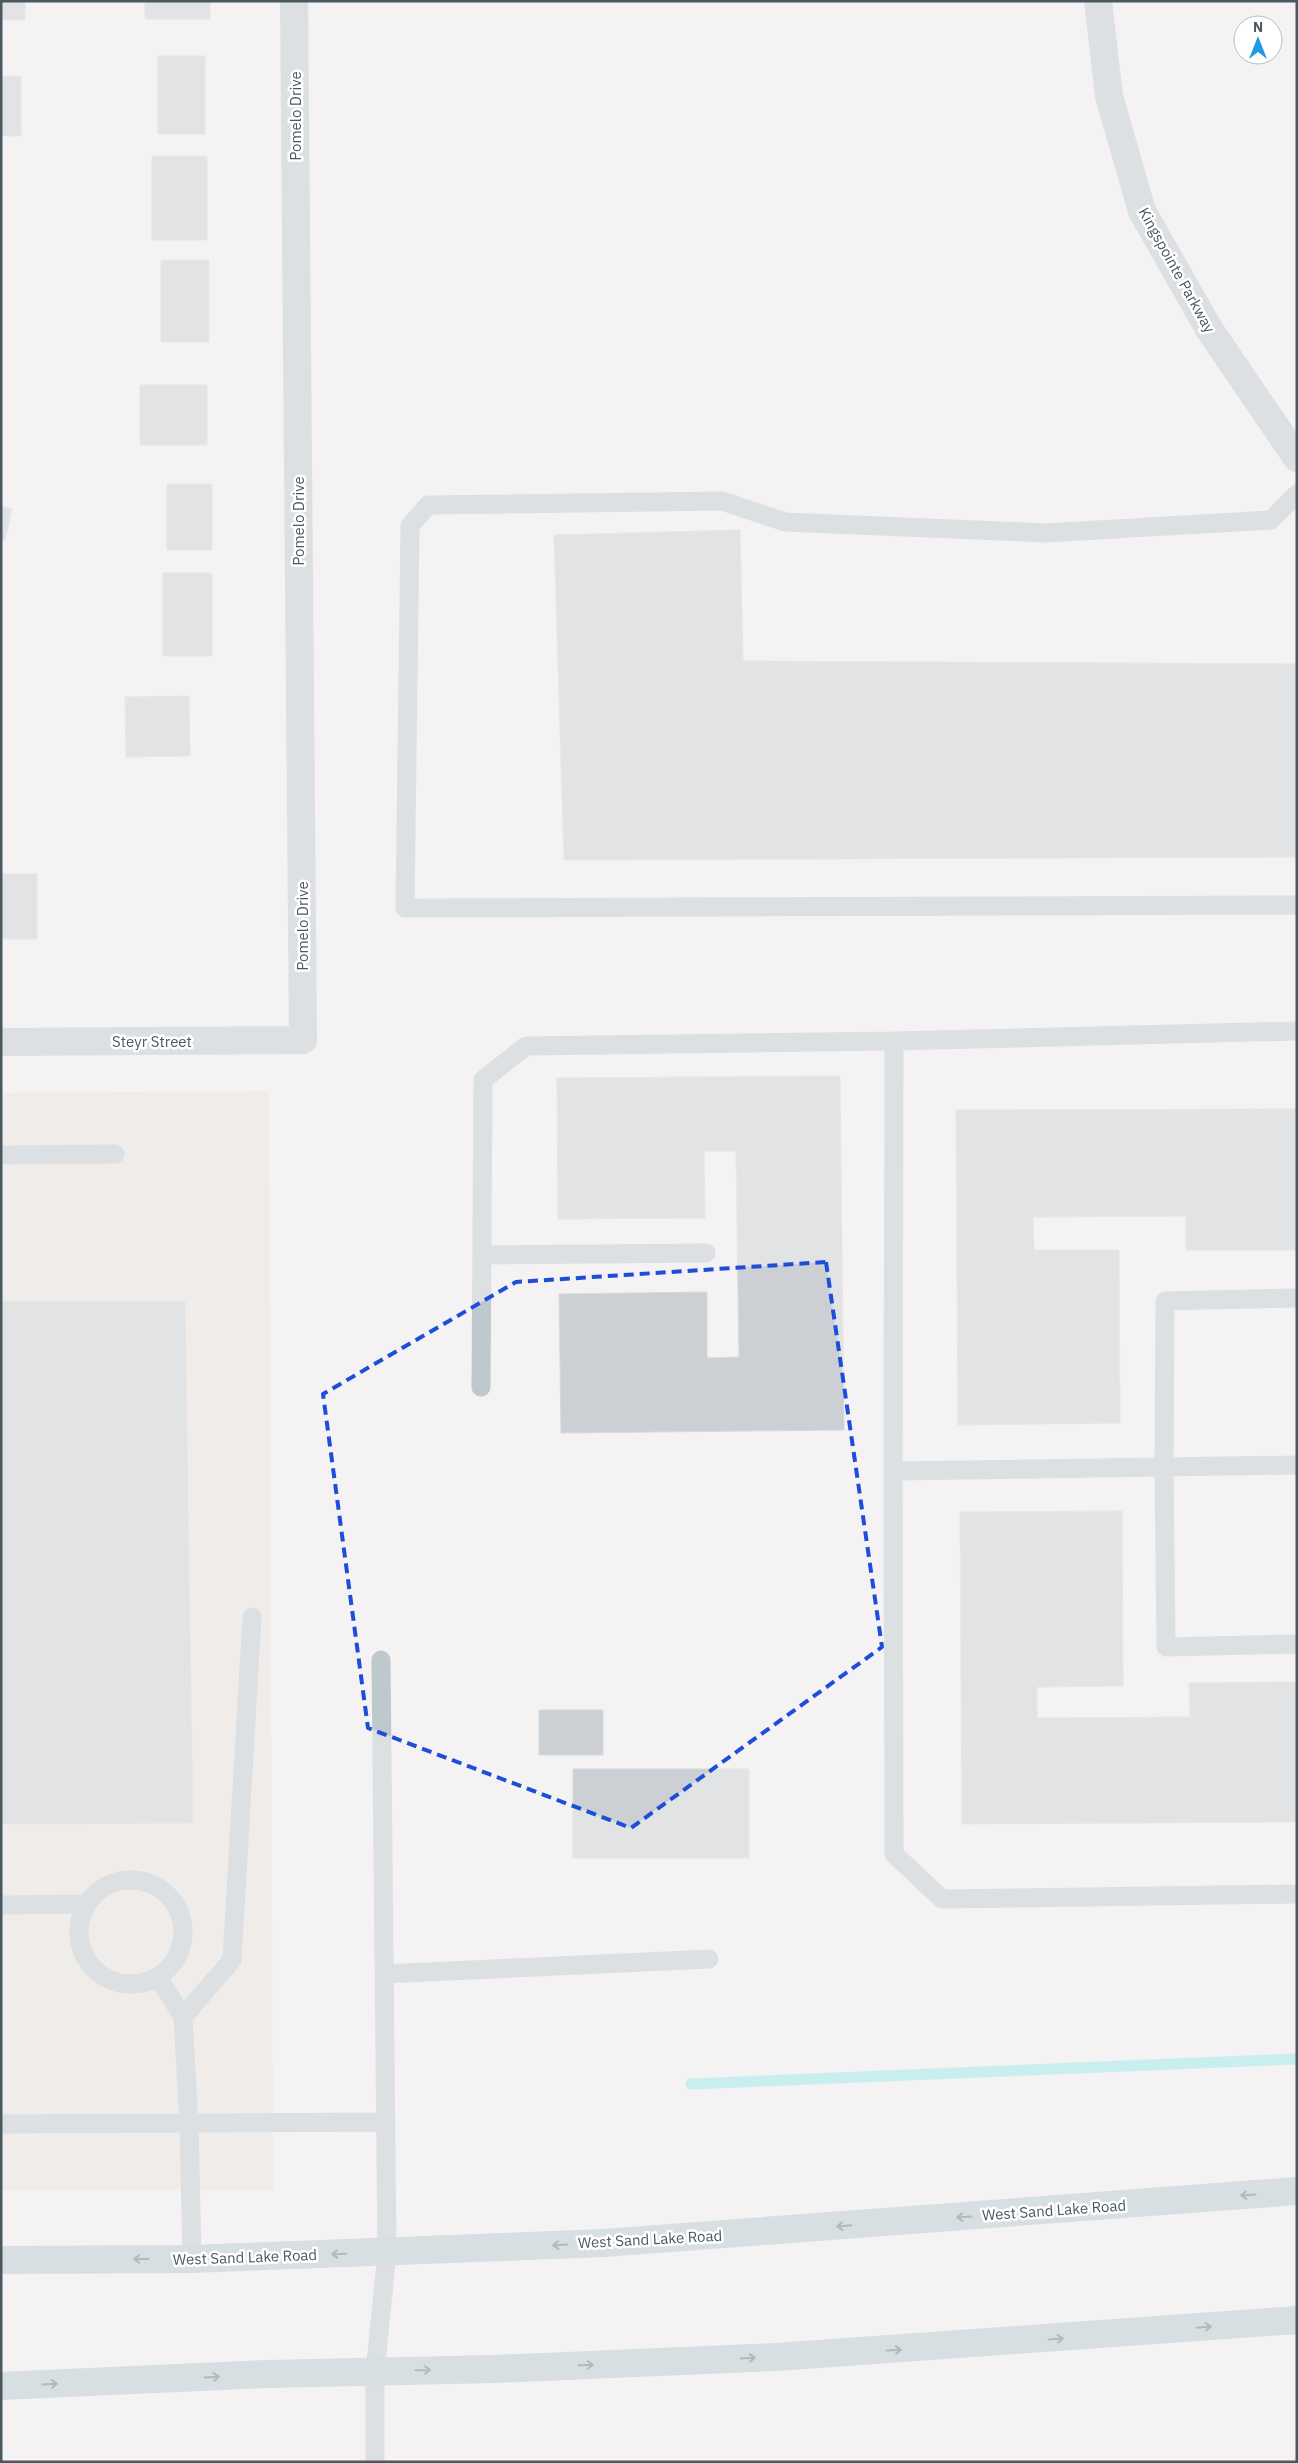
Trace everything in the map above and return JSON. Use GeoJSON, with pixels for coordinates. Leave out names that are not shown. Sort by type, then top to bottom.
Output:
{"type":"FeatureCollection","features":[{"type":"Feature","properties":{"kind":"main road","name":"West Sand Lake Road"},"geometry":{"type":"LineString","coordinates":[[1,2260],[192,2259],[388,2253],[604,2243],[1297,2191]]}},
{"type":"Feature","properties":{"kind":"main road"},"geometry":{"type":"LineString","coordinates":[[1,2386],[836,2353],[1297,2320]]}},
{"type":"Feature","properties":{"kind":"street","name":"Pomelo Drive"},"geometry":{"type":"LineString","coordinates":[[294,1],[303,1040]]}},
{"type":"Feature","properties":{"kind":"street","name":"Kingspointe Parkway"},"geometry":{"type":"LineString","coordinates":[[1098,1],[1109,96],[1142,211],[1209,329],[1297,458]]}},
{"type":"Feature","properties":{"kind":"street","name":"Steyr Street"},"geometry":{"type":"LineString","coordinates":[[1,1042],[303,1040]]}},
{"type":"Feature","properties":{"kind":"lane"},"geometry":{"type":"LineString","coordinates":[[1297,494],[1271,520],[1045,533],[785,522],[722,502],[428,505],[410,526],[405,908],[1297,905]]}},
{"type":"Feature","properties":{"kind":"lane"},"geometry":{"type":"LineString","coordinates":[[481,1387],[483,1080],[526,1046],[894,1041],[1297,1031]]}},
{"type":"Feature","properties":{"kind":"lane"},"geometry":{"type":"LineString","coordinates":[[894,1041],[894,1854],[942,1899],[1297,1894]]}},
{"type":"Feature","properties":{"kind":"lane"},"geometry":{"type":"LineString","coordinates":[[1,1155],[115,1154]]}},
{"type":"Feature","properties":{"kind":"lane"},"geometry":{"type":"LineString","coordinates":[[482,1255],[706,1253]]}},
{"type":"Feature","properties":{"kind":"lane"},"geometry":{"type":"LineString","coordinates":[[1297,1298],[1166,1301],[1164,1467],[1166,1647],[1297,1644]]}},
{"type":"Feature","properties":{"kind":"lane"},"geometry":{"type":"LineString","coordinates":[[893,1471],[1297,1465]]}},
{"type":"Feature","properties":{"kind":"lane"},"geometry":{"type":"LineString","coordinates":[[183,2016],[232,1960],[252,1617]]}},
{"type":"Feature","properties":{"kind":"lane"},"geometry":{"type":"LineString","coordinates":[[375,2462],[375,2372],[388,2253],[381,1660]]}},
{"type":"Feature","properties":{"kind":"lane"},"geometry":{"type":"LineString","coordinates":[[133,1880],[149,1883],[164,1891],[175,1904],[182,1919],[184,1935],[180,1953],[170,1968],[158,1978],[138,1984],[120,1984],[104,1977],[90,1965],[81,1950],[79,1932],[81,1915],[101,1889],[116,1882],[133,1880]]}},
{"type":"Feature","properties":{"kind":"lane"},"geometry":{"type":"LineString","coordinates":[[1,1904],[88,1904]]}},
{"type":"Feature","properties":{"kind":"lane"},"geometry":{"type":"LineString","coordinates":[[384,1974],[709,1959]]}},
{"type":"Feature","properties":{"kind":"lane"},"geometry":{"type":"LineString","coordinates":[[158,1978],[183,2016],[189,2124],[192,2259]]}},
{"type":"Feature","properties":{"kind":"lane"},"geometry":{"type":"LineString","coordinates":[[1,2124],[385,2122]]}},
{"type":"Feature","properties":{"kind":"highlighted area"},"geometry":{"type":"Polygon","coordinates":[[[826,1262],[882,1647],[631,1828],[368,1728],[323,1394],[516,1282],[826,1262]]]}},
{"type":"Feature","properties":{"kind":"shaded area"},"geometry":{"type":"Polygon","coordinates":[[[269,1091],[273,2190],[1,2190],[1,1093],[269,1091]]]}},
{"type":"Feature","properties":{"kind":"building"},"geometry":{"type":"Polygon","coordinates":[[[1,1],[25,1],[25,20],[1,20],[1,1]]]}},
{"type":"Feature","properties":{"kind":"building"},"geometry":{"type":"Polygon","coordinates":[[[145,1],[210,1],[210,19],[145,19],[145,1]]]}},
{"type":"Feature","properties":{"kind":"building"},"geometry":{"type":"Polygon","coordinates":[[[158,56],[205,56],[205,134],[158,134],[158,56]]]}},
{"type":"Feature","properties":{"kind":"building"},"geometry":{"type":"Polygon","coordinates":[[[1,76],[21,76],[21,136],[1,136],[1,76]]]}},
{"type":"Feature","properties":{"kind":"building"},"geometry":{"type":"Polygon","coordinates":[[[152,156],[207,156],[207,240],[152,240],[152,156]]]}},
{"type":"Feature","properties":{"kind":"building"},"geometry":{"type":"Polygon","coordinates":[[[161,260],[209,260],[209,342],[161,342],[161,260]]]}},
{"type":"Feature","properties":{"kind":"building"},"geometry":{"type":"Polygon","coordinates":[[[140,385],[207,385],[207,445],[140,445],[140,385]]]}},
{"type":"Feature","properties":{"kind":"building"},"geometry":{"type":"Polygon","coordinates":[[[167,484],[212,484],[212,550],[167,550],[167,484]]]}},
{"type":"Feature","properties":{"kind":"building"},"geometry":{"type":"Polygon","coordinates":[[[1,506],[12,509],[5,541],[1,540],[1,506]]]}},
{"type":"Feature","properties":{"kind":"building"},"geometry":{"type":"Polygon","coordinates":[[[740,530],[743,661],[1297,664],[1297,857],[564,860],[554,535],[740,530]]]}},
{"type":"Feature","properties":{"kind":"building"},"geometry":{"type":"Polygon","coordinates":[[[163,573],[212,573],[212,656],[163,656],[163,573]]]}},
{"type":"Feature","properties":{"kind":"building"},"geometry":{"type":"Polygon","coordinates":[[[189,696],[190,756],[126,757],[125,697],[189,696]]]}},
{"type":"Feature","properties":{"kind":"building"},"geometry":{"type":"Polygon","coordinates":[[[1,874],[37,874],[37,939],[1,939],[1,874]]]}},
{"type":"Feature","properties":{"kind":"building"},"geometry":{"type":"Polygon","coordinates":[[[840,1076],[844,1430],[561,1433],[559,1294],[707,1292],[707,1358],[739,1357],[736,1151],[704,1151],[705,1218],[558,1219],[557,1078],[840,1076]]]}},
{"type":"Feature","properties":{"kind":"building"},"geometry":{"type":"Polygon","coordinates":[[[1297,1109],[1297,1250],[1186,1250],[1186,1216],[1033,1217],[1034,1250],[1119,1250],[1120,1423],[958,1425],[956,1110],[1297,1109]]]}},
{"type":"Feature","properties":{"kind":"building"},"geometry":{"type":"Polygon","coordinates":[[[1,1301],[185,1301],[193,1823],[1,1824],[1,1301]]]}},
{"type":"Feature","properties":{"kind":"building"},"geometry":{"type":"Polygon","coordinates":[[[1122,1511],[1123,1686],[1037,1687],[1037,1718],[1190,1717],[1189,1683],[1297,1682],[1297,1822],[962,1824],[960,1512],[1122,1511]]]}},
{"type":"Feature","properties":{"kind":"building"},"geometry":{"type":"Polygon","coordinates":[[[539,1710],[603,1710],[603,1755],[539,1755],[539,1710]]]}},
{"type":"Feature","properties":{"kind":"building"},"geometry":{"type":"Polygon","coordinates":[[[573,1769],[749,1769],[749,1858],[573,1858],[573,1769]]]}},
{"type":"Feature","properties":{"kind":"waterway"},"geometry":{"type":"LineString","coordinates":[[691,2084],[1297,2059]]}}]}
